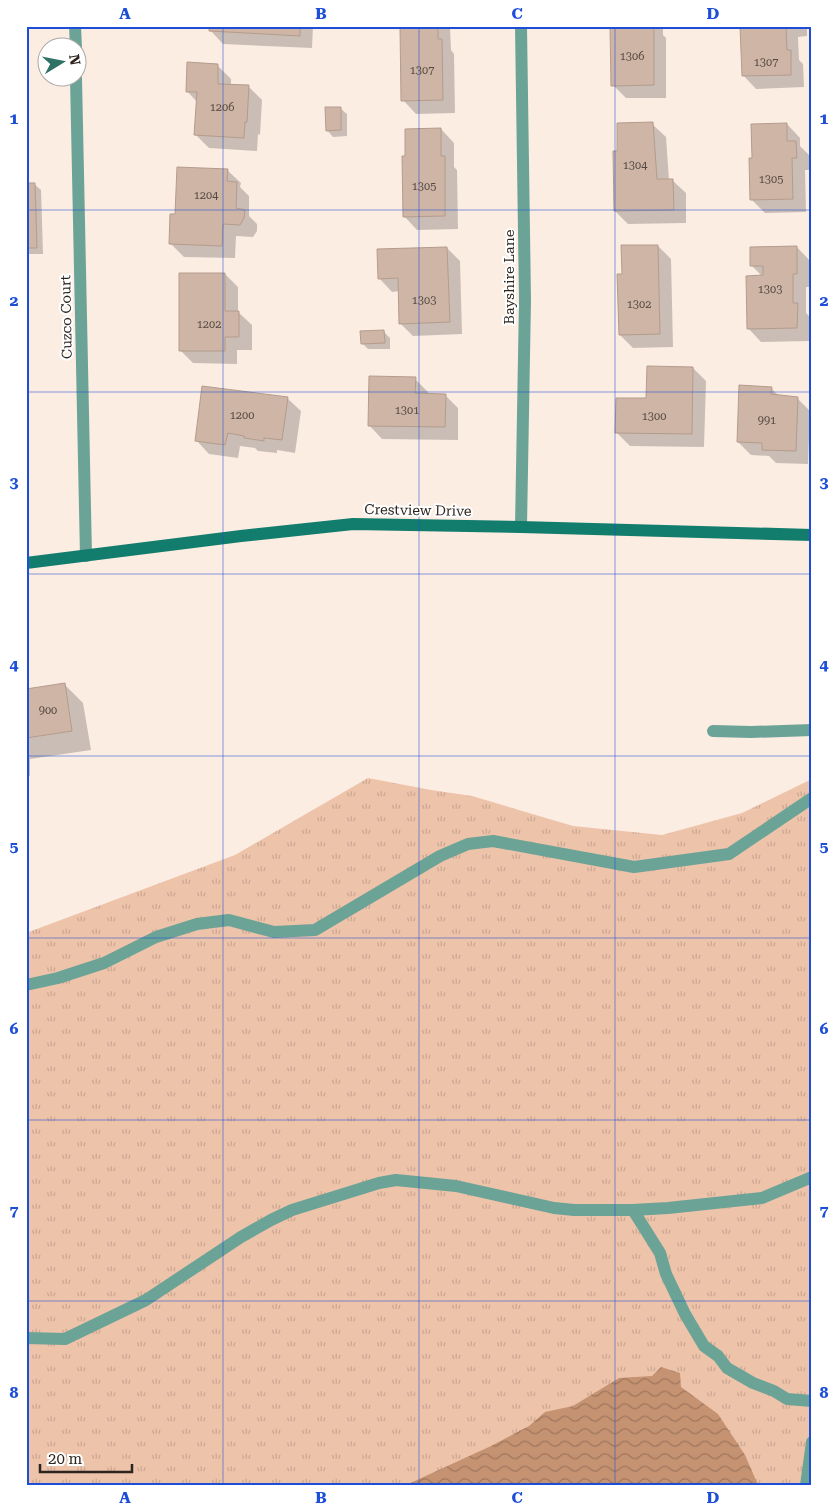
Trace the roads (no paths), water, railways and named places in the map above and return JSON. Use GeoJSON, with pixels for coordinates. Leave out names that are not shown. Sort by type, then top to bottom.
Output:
{"type":"FeatureCollection","features":[{"type":"Feature","properties":{"kind":"main road","name":"Crestview Drive"},"geometry":{"type":"LineString","coordinates":[[26,563],[353,524],[812,535]]}},
{"type":"Feature","properties":{"kind":"street","name":"Bayshire Lane"},"geometry":{"type":"LineString","coordinates":[[521,26],[526,300],[521,527]]}},
{"type":"Feature","properties":{"kind":"street","name":"Cuzco Court"},"geometry":{"type":"LineString","coordinates":[[76,88],[86,556]]}},
{"type":"Feature","properties":{"kind":"street"},"geometry":{"type":"LineString","coordinates":[[713,730],[751,732],[812,730]]}},
{"type":"Feature","properties":{"kind":"street"},"geometry":{"type":"LineString","coordinates":[[26,985],[58,978],[104,963],[156,937],[197,924],[229,920],[274,932],[315,930],[440,856],[468,844],[493,841],[634,867],[729,854],[812,798]]}},
{"type":"Feature","properties":{"kind":"street"},"geometry":{"type":"LineString","coordinates":[[26,1338],[65,1339],[146,1300],[241,1238],[292,1210],[379,1183],[396,1180],[456,1186],[554,1208],[633,1210],[762,1198],[812,1177]]}},
{"type":"Feature","properties":{"kind":"street"},"geometry":{"type":"LineString","coordinates":[[633,1210],[660,1253],[666,1274],[685,1314],[704,1346],[718,1356],[727,1368],[754,1383],[774,1391],[787,1399],[812,1401]]}},
{"type":"Feature","properties":{"kind":"street"},"geometry":{"type":"LineString","coordinates":[[806,1485],[812,1442]]}},
{"type":"Feature","properties":{"kind":"water"},"geometry":{"type":"Polygon","coordinates":[[[661,1367],[680,1373],[681,1387],[718,1414],[745,1455],[758,1485],[406,1485],[491,1446],[529,1426],[545,1412],[573,1406],[619,1378],[652,1376],[661,1367]]]}}]}
